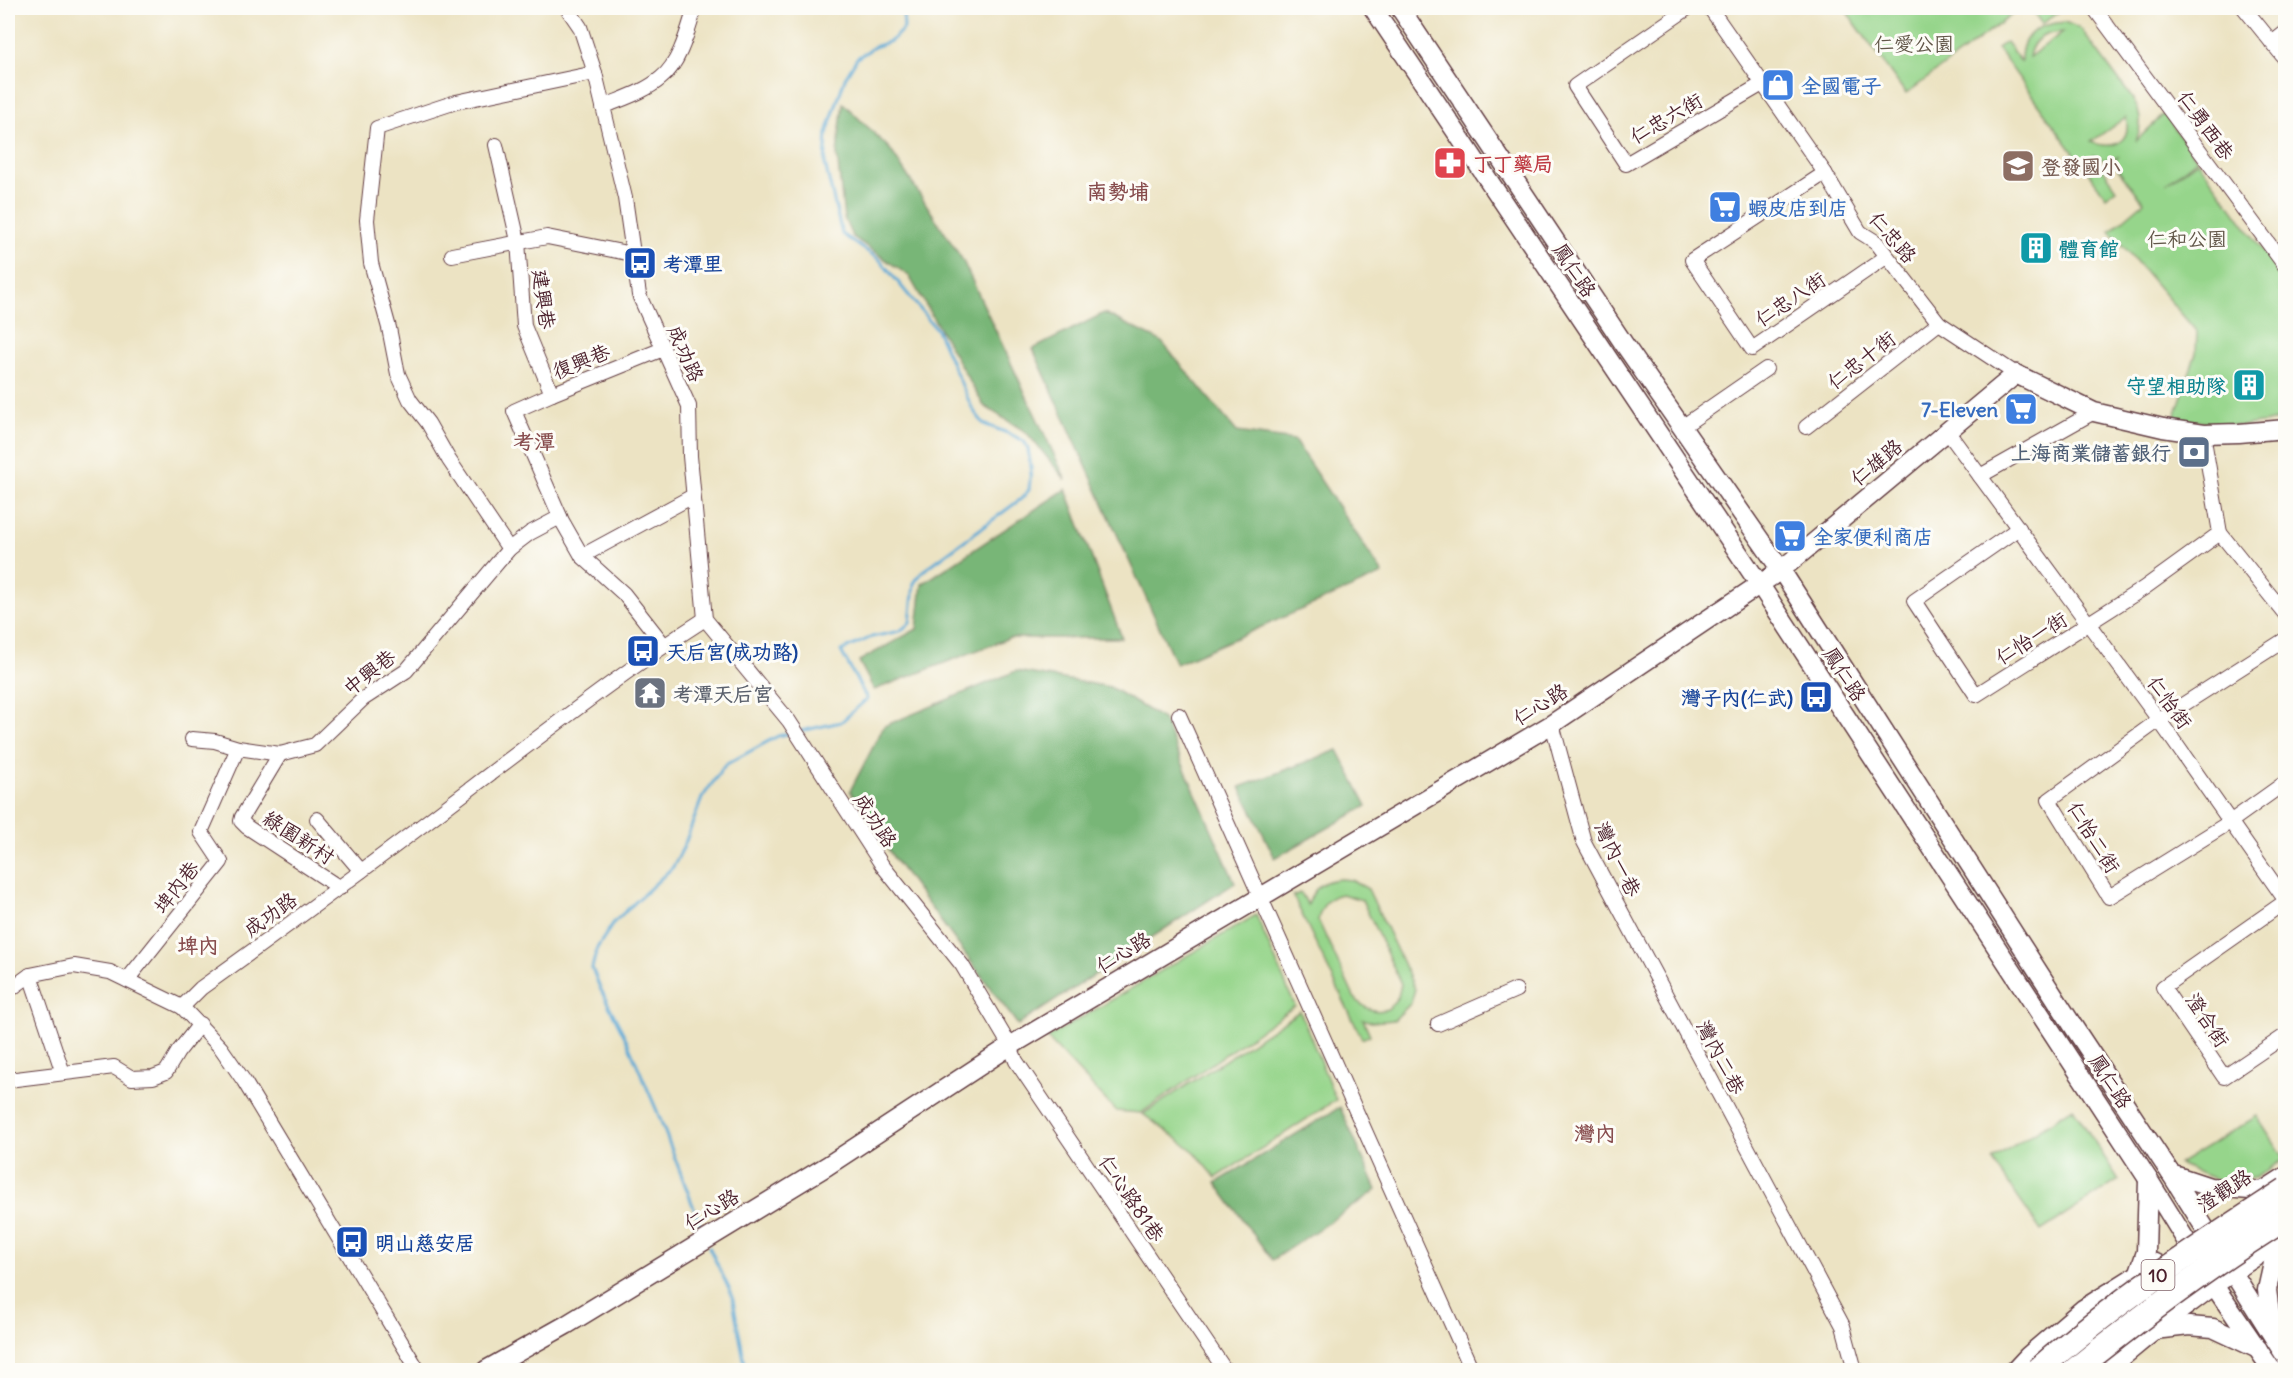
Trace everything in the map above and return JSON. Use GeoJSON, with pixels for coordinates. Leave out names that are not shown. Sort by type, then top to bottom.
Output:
{"type":"FeatureCollection","features":[{"type":"Feature","properties":{"kind":"highway","name":"10"},"geometry":{"type":"LineString","coordinates":[[2038,1371],[2126,1297],[2275,1190]]}},
{"type":"Feature","properties":{"kind":"highway","name":"10"},"geometry":{"type":"LineString","coordinates":[[2075,1371],[2142,1317],[2247,1241],[2286,1218]]}},
{"type":"Feature","properties":{"kind":"main road","name":"鳳仁路"},"geometry":{"type":"LineString","coordinates":[[1373,8],[1760,585],[2148,1179],[2213,1284],[2272,1371]]}},
{"type":"Feature","properties":{"kind":"main road","name":"鳳仁路"},"geometry":{"type":"LineString","coordinates":[[1400,8],[1781,570],[2077,1032],[2171,1174],[2281,1349]]}},
{"type":"Feature","properties":{"kind":"main road"},"geometry":{"type":"LineString","coordinates":[[2016,374],[2094,412],[2163,428],[2203,434],[2239,434],[2286,429]]}},
{"type":"Feature","properties":{"kind":"main road","name":"仁雄路"},"geometry":{"type":"LineString","coordinates":[[1781,570],[2016,374]]}},
{"type":"Feature","properties":{"kind":"main road","name":"仁心路"},"geometry":{"type":"LineString","coordinates":[[486,1371],[827,1166],[1010,1046],[1552,724],[1781,570]]}},
{"type":"Feature","properties":{"kind":"main road"},"geometry":{"type":"LineString","coordinates":[[2171,1174],[2210,1187],[2275,1190]]}},
{"type":"Feature","properties":{"kind":"main road","name":"澄觀路"},"geometry":{"type":"LineString","coordinates":[[2014,1371],[2028,1356],[2083,1309],[2187,1241],[2212,1240],[2275,1190],[2286,1176]]}},
{"type":"Feature","properties":{"kind":"main road"},"geometry":{"type":"LineString","coordinates":[[2138,1275],[2146,1252],[2148,1179]]}},
{"type":"Feature","properties":{"kind":"main road"},"geometry":{"type":"LineString","coordinates":[[2059,1371],[2096,1339],[2201,1264],[2212,1240],[2286,1204]]}},
{"type":"Feature","properties":{"kind":"main road"},"geometry":{"type":"LineString","coordinates":[[2107,1371],[2154,1330],[2213,1284],[2282,1239]]}},
{"type":"Feature","properties":{"kind":"main road"},"geometry":{"type":"LineString","coordinates":[[2281,1349],[2268,1311],[2266,1290],[2282,1239]]}},
{"type":"Feature","properties":{"kind":"main road"},"geometry":{"type":"LineString","coordinates":[[2154,1330],[2189,1326],[2213,1328],[2259,1349]]}},
{"type":"Feature","properties":{"kind":"street","name":"成功路"},"geometry":{"type":"LineString","coordinates":[[567,8],[580,27],[595,73],[625,198],[639,295],[689,406],[693,496],[705,619],[789,721],[882,865],[962,965],[1010,1046]]}},
{"type":"Feature","properties":{"kind":"street"},"geometry":{"type":"LineString","coordinates":[[603,107],[662,78],[674,62],[695,8]]}},
{"type":"Feature","properties":{"kind":"street","name":"仁忠六街"},"geometry":{"type":"LineString","coordinates":[[1688,8],[1575,86],[1626,164],[1764,83]]}},
{"type":"Feature","properties":{"kind":"street","name":"仁忠路"},"geometry":{"type":"LineString","coordinates":[[1710,8],[1826,173],[1860,232],[1876,242],[1939,323],[2016,374]]}},
{"type":"Feature","properties":{"kind":"street","name":"仁勇西巷"},"geometry":{"type":"LineString","coordinates":[[2094,8],[2286,267]]}},
{"type":"Feature","properties":{"kind":"street"},"geometry":{"type":"LineString","coordinates":[[2244,8],[2286,60]]}},
{"type":"Feature","properties":{"kind":"street"},"geometry":{"type":"LineString","coordinates":[[2272,43],[2286,32]]}},
{"type":"Feature","properties":{"kind":"street"},"geometry":{"type":"LineString","coordinates":[[509,549],[449,460],[428,423],[410,400],[398,374],[389,328],[370,262],[367,220],[377,128],[456,102],[595,73]]}},
{"type":"Feature","properties":{"kind":"street","name":"建興巷"},"geometry":{"type":"LineString","coordinates":[[495,145],[518,241],[524,326],[552,394]]}},
{"type":"Feature","properties":{"kind":"street","name":"仁忠八街"},"geometry":{"type":"LineString","coordinates":[[1826,173],[1692,260],[1726,314],[1752,349],[1887,257]]}},
{"type":"Feature","properties":{"kind":"street","name":"建興巷"},"geometry":{"type":"LineString","coordinates":[[452,255],[547,237],[632,254]]}},
{"type":"Feature","properties":{"kind":"street","name":"仁忠十街"},"geometry":{"type":"LineString","coordinates":[[1806,427],[1939,323]]}},
{"type":"Feature","properties":{"kind":"street","name":"復興巷"},"geometry":{"type":"LineString","coordinates":[[560,517],[514,411],[663,349]]}},
{"type":"Feature","properties":{"kind":"street"},"geometry":{"type":"LineString","coordinates":[[1682,427],[1766,369]]}},
{"type":"Feature","properties":{"kind":"street"},"geometry":{"type":"LineString","coordinates":[[1980,476],[2094,412]]}},
{"type":"Feature","properties":{"kind":"street","name":"仁怡街"},"geometry":{"type":"LineString","coordinates":[[1947,431],[2090,624],[2286,901]]}},
{"type":"Feature","properties":{"kind":"street"},"geometry":{"type":"LineString","coordinates":[[2203,434],[2220,533],[2286,615]]}},
{"type":"Feature","properties":{"kind":"street"},"geometry":{"type":"LineString","coordinates":[[582,556],[693,496]]}},
{"type":"Feature","properties":{"kind":"street"},"geometry":{"type":"LineString","coordinates":[[560,517],[582,556],[624,594],[664,645]]}},
{"type":"Feature","properties":{"kind":"street","name":"中興巷"},"geometry":{"type":"LineString","coordinates":[[192,739],[215,741],[238,748],[280,754],[315,745],[363,699],[406,671],[509,549],[530,533],[560,517]]}},
{"type":"Feature","properties":{"kind":"street","name":"仁怡一街"},"geometry":{"type":"LineString","coordinates":[[2019,528],[1914,602],[1976,696],[2144,588],[2220,533]]}},
{"type":"Feature","properties":{"kind":"street","name":"成功路"},"geometry":{"type":"LineString","coordinates":[[182,1006],[201,988],[340,888],[584,703],[664,645],[705,619]]}},
{"type":"Feature","properties":{"kind":"street","name":"仁怡二街"},"geometry":{"type":"LineString","coordinates":[[2286,639],[2159,720],[2049,801],[2109,897],[2230,822],[2286,782]]}},
{"type":"Feature","properties":{"kind":"street"},"geometry":{"type":"LineString","coordinates":[[1179,715],[1472,1371]]}},
{"type":"Feature","properties":{"kind":"street","name":"灣內一巷"},"geometry":{"type":"LineString","coordinates":[[1552,724],[1584,842],[1670,1003]]}},
{"type":"Feature","properties":{"kind":"street","name":"埤內巷"},"geometry":{"type":"LineString","coordinates":[[127,980],[221,862],[201,832],[238,748]]}},
{"type":"Feature","properties":{"kind":"street","name":"綠園新村"},"geometry":{"type":"LineString","coordinates":[[280,754],[242,817],[242,821],[247,827],[340,888]]}},
{"type":"Feature","properties":{"kind":"street"},"geometry":{"type":"LineString","coordinates":[[317,819],[361,872]]}},
{"type":"Feature","properties":{"kind":"street","name":"澄合街"},"geometry":{"type":"LineString","coordinates":[[2286,901],[2163,987],[2223,1077],[2286,1035]]}},
{"type":"Feature","properties":{"kind":"street"},"geometry":{"type":"LineString","coordinates":[[8,991],[30,975],[74,966],[110,972],[182,1006],[221,1048],[243,1081],[418,1371]]}},
{"type":"Feature","properties":{"kind":"street"},"geometry":{"type":"LineString","coordinates":[[30,975],[63,1073]]}},
{"type":"Feature","properties":{"kind":"street"},"geometry":{"type":"LineString","coordinates":[[1438,1024],[1516,990]]}},
{"type":"Feature","properties":{"kind":"street","name":"灣內二巷"},"geometry":{"type":"LineString","coordinates":[[1670,1003],[1843,1326],[1855,1371]]}},
{"type":"Feature","properties":{"kind":"street"},"geometry":{"type":"LineString","coordinates":[[8,1080],[114,1067],[132,1078],[153,1077],[166,1072],[200,1024]]}},
{"type":"Feature","properties":{"kind":"street","name":"仁心路81巷"},"geometry":{"type":"LineString","coordinates":[[1010,1046],[1016,1061],[1225,1371]]}},
{"type":"Feature","properties":{"kind":"green space","name":"仁愛公園"},"geometry":{"type":"Polygon","coordinates":[[[1844,8],[2021,8],[1906,94],[1844,8]]]}},
{"type":"Feature","properties":{"kind":"green space"},"geometry":{"type":"Polygon","coordinates":[[[2030,8],[2064,8],[2042,24],[2030,8]]]}},
{"type":"Feature","properties":{"kind":"green space","name":"仁和公園"},"geometry":{"type":"Polygon","coordinates":[[[2065,22],[2081,29],[2135,102],[2140,121],[2136,141],[2164,114],[2197,159],[2166,184],[2198,161],[2283,278],[2286,286],[2285,419],[2241,426],[2174,419],[2196,353],[2197,332],[2110,231],[2144,202],[2113,163],[2118,157],[2104,160],[2094,156],[2117,189],[2106,197],[1997,48],[2006,42],[2021,62],[2024,44],[2028,37],[2039,28],[2065,22]],[[2063,32],[2040,38],[2033,45],[2029,57],[2063,32]],[[2126,117],[2091,142],[2107,145],[2119,142],[2126,133],[2126,117]]]}},
{"type":"Feature","properties":{"kind":"green space"},"geometry":{"type":"Polygon","coordinates":[[[843,103],[890,149],[962,259],[1066,480],[1026,432],[984,406],[909,276],[852,236],[844,218],[837,154],[843,103]]]}},
{"type":"Feature","properties":{"kind":"green space"},"geometry":{"type":"Polygon","coordinates":[[[1104,313],[1161,341],[1237,432],[1294,440],[1383,574],[1176,664],[1033,349],[1104,313]]]}},
{"type":"Feature","properties":{"kind":"green space"},"geometry":{"type":"Polygon","coordinates":[[[1066,489],[1122,638],[1009,638],[874,690],[859,661],[917,629],[922,584],[1066,489]]]}},
{"type":"Feature","properties":{"kind":"green space"},"geometry":{"type":"Polygon","coordinates":[[[1016,671],[1110,687],[1163,719],[1235,883],[1018,1025],[893,857],[850,791],[884,726],[1016,671]]]}},
{"type":"Feature","properties":{"kind":"green space"},"geometry":{"type":"Polygon","coordinates":[[[1338,750],[1367,806],[1275,858],[1240,787],[1338,750]]]}},
{"type":"Feature","properties":{"kind":"green space"},"geometry":{"type":"Polygon","coordinates":[[[1334,880],[1352,880],[1368,889],[1415,989],[1411,1003],[1394,1020],[1371,1022],[1363,1019],[1370,1035],[1362,1039],[1293,896],[1301,893],[1308,905],[1316,889],[1334,880]],[[1342,894],[1337,895],[1323,907],[1318,920],[1354,997],[1369,1009],[1378,1011],[1388,1009],[1398,997],[1401,984],[1362,900],[1342,894]]]}},
{"type":"Feature","properties":{"kind":"green space"},"geometry":{"type":"Polygon","coordinates":[[[1256,915],[1295,1006],[1141,1113],[1116,1111],[1047,1038],[1256,915]]]}},
{"type":"Feature","properties":{"kind":"green space"},"geometry":{"type":"Polygon","coordinates":[[[1300,1011],[1336,1100],[1216,1178],[1195,1152],[1143,1114],[1300,1011]]]}},
{"type":"Feature","properties":{"kind":"green space"},"geometry":{"type":"Polygon","coordinates":[[[1340,1107],[1377,1190],[1272,1260],[1216,1183],[1340,1107]]]}},
{"type":"Feature","properties":{"kind":"green space"},"geometry":{"type":"Polygon","coordinates":[[[2073,1108],[2119,1180],[2041,1231],[1992,1160],[2073,1108]]]}},
{"type":"Feature","properties":{"kind":"green space"},"geometry":{"type":"Polygon","coordinates":[[[2257,1116],[2285,1159],[2255,1178],[2220,1181],[2178,1164],[2257,1116]]]}},
{"type":"Feature","properties":{"kind":"waterway"},"geometry":{"type":"LineString","coordinates":[[801,731],[841,722],[867,699],[841,651],[872,637],[900,631],[910,623],[914,583],[923,571],[1021,499],[1029,490],[1031,468],[1028,449],[1024,441],[984,424],[973,410],[937,330],[880,260],[842,234],[825,164],[827,133],[845,78],[857,58],[874,47],[891,41],[904,28],[901,8]]}},
{"type":"Feature","properties":{"kind":"waterway"},"geometry":{"type":"LineString","coordinates":[[703,1232],[657,1111],[592,968],[597,948],[614,922],[673,867],[684,846],[702,798],[725,765],[778,736],[791,733]]}},
{"type":"Feature","properties":{"kind":"waterway"},"geometry":{"type":"LineString","coordinates":[[709,1247],[732,1295],[746,1370]]}},
{"type":"Feature","properties":{"kind":"place","name":"全國電子"},"geometry":{"type":"Point","coordinates":[1778,85]}},
{"type":"Feature","properties":{"kind":"place","name":"丁丁藥局"},"geometry":{"type":"Point","coordinates":[1450,163]}},
{"type":"Feature","properties":{"kind":"place","name":"登發國小"},"geometry":{"type":"Point","coordinates":[2018,166]}},
{"type":"Feature","properties":{"kind":"place","name":"蝦皮店到店"},"geometry":{"type":"Point","coordinates":[1725,207]}},
{"type":"Feature","properties":{"kind":"place","name":"體育館"},"geometry":{"type":"Point","coordinates":[2036,248]}},
{"type":"Feature","properties":{"kind":"place","name":"考潭里"},"geometry":{"type":"Point","coordinates":[640,263]}},
{"type":"Feature","properties":{"kind":"place","name":"守望相助隊"},"geometry":{"type":"Point","coordinates":[2249,385]}},
{"type":"Feature","properties":{"kind":"place","name":"7-Eleven"},"geometry":{"type":"Point","coordinates":[2021,409]}},
{"type":"Feature","properties":{"kind":"place","name":"上海商業儲蓄銀行"},"geometry":{"type":"Point","coordinates":[2194,452]}},
{"type":"Feature","properties":{"kind":"place","name":"全家便利商店"},"geometry":{"type":"Point","coordinates":[1790,536]}},
{"type":"Feature","properties":{"kind":"place","name":"天后宮(成功路)"},"geometry":{"type":"Point","coordinates":[643,651]}},
{"type":"Feature","properties":{"kind":"place","name":"考潭天后宮"},"geometry":{"type":"Point","coordinates":[650,693]}},
{"type":"Feature","properties":{"kind":"place","name":"灣子內(仁武)"},"geometry":{"type":"Point","coordinates":[1816,697]}},
{"type":"Feature","properties":{"kind":"place","name":"明山慈安居"},"geometry":{"type":"Point","coordinates":[352,1242]}},
{"type":"Feature","properties":{"kind":"district","name":"南勢埔"},"geometry":{"type":"Point","coordinates":[1118,191]}},
{"type":"Feature","properties":{"kind":"district","name":"考潭"},"geometry":{"type":"Point","coordinates":[534,441]}},
{"type":"Feature","properties":{"kind":"district","name":"埤内"},"geometry":{"type":"Point","coordinates":[198,945]}},
{"type":"Feature","properties":{"kind":"district","name":"灣内"},"geometry":{"type":"Point","coordinates":[1595,1133]}}]}
